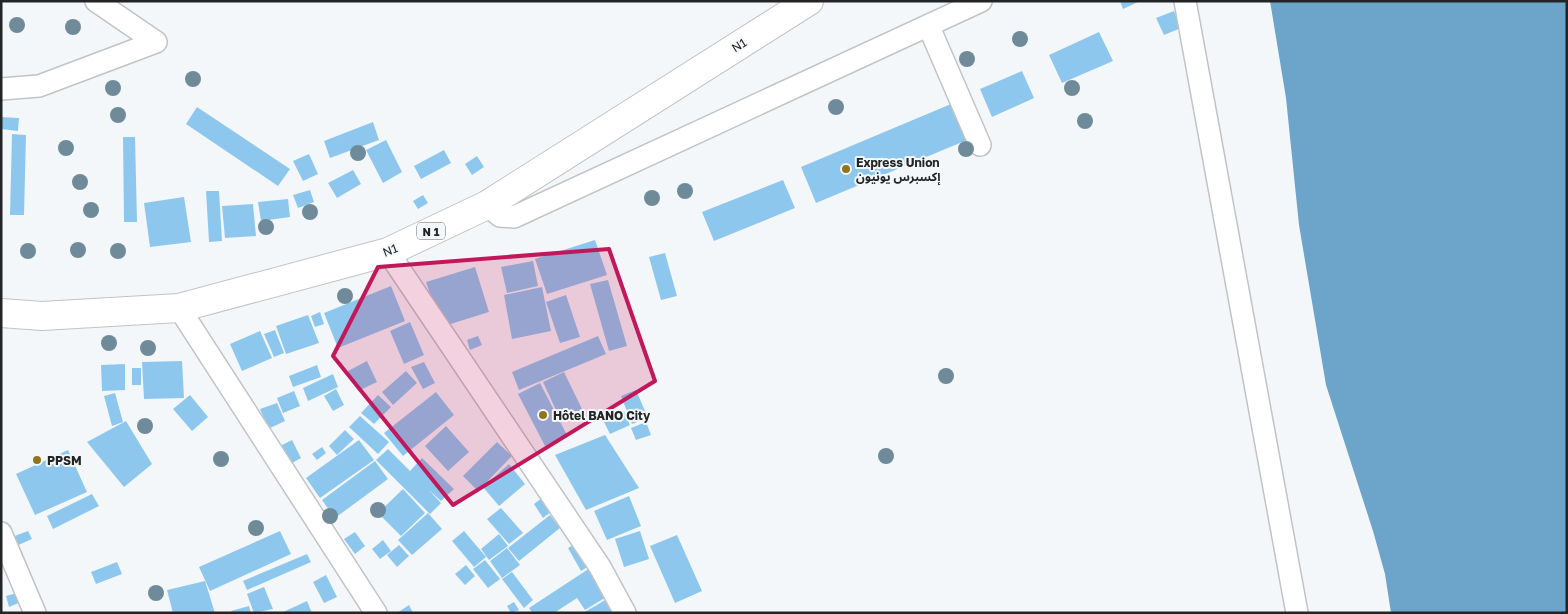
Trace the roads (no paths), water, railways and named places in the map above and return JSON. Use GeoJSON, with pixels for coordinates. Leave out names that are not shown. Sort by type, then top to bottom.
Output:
{"type":"FeatureCollection","features":[{"type":"Feature","properties":{"kind":"highway","name":"N1"},"geometry":{"type":"LineString","coordinates":[[1,313],[42,316],[179,308],[388,252],[487,204],[808,1]]}},
{"type":"Feature","properties":{"kind":"street"},"geometry":{"type":"LineString","coordinates":[[1,89],[39,86],[156,42],[96,1]]}},
{"type":"Feature","properties":{"kind":"street"},"geometry":{"type":"LineString","coordinates":[[487,204],[500,216],[514,217],[929,27],[981,1]]}},
{"type":"Feature","properties":{"kind":"street"},"geometry":{"type":"LineString","coordinates":[[1185,1],[1297,613]]}},
{"type":"Feature","properties":{"kind":"street"},"geometry":{"type":"LineString","coordinates":[[929,27],[980,145]]}},
{"type":"Feature","properties":{"kind":"street"},"geometry":{"type":"LineString","coordinates":[[388,252],[600,568],[625,613]]}},
{"type":"Feature","properties":{"kind":"street"},"geometry":{"type":"LineString","coordinates":[[179,308],[376,613]]}},
{"type":"Feature","properties":{"kind":"street"},"geometry":{"type":"LineString","coordinates":[[1,533],[35,613]]}},
{"type":"Feature","properties":{"kind":"water"},"geometry":{"type":"Polygon","coordinates":[[[1270,1],[1567,1],[1567,613],[1391,613],[1385,574],[1373,531],[1326,385],[1299,225],[1286,98],[1270,1]]]}},
{"type":"Feature","properties":{"kind":"place","name":"Express Union إكسبرس يونيون"},"geometry":{"type":"Point","coordinates":[846,169]}},
{"type":"Feature","properties":{"kind":"place","name":"Hôtel BANO City"},"geometry":{"type":"Point","coordinates":[543,415]}},
{"type":"Feature","properties":{"kind":"place","name":"PPSM"},"geometry":{"type":"Point","coordinates":[37,460]}}]}
